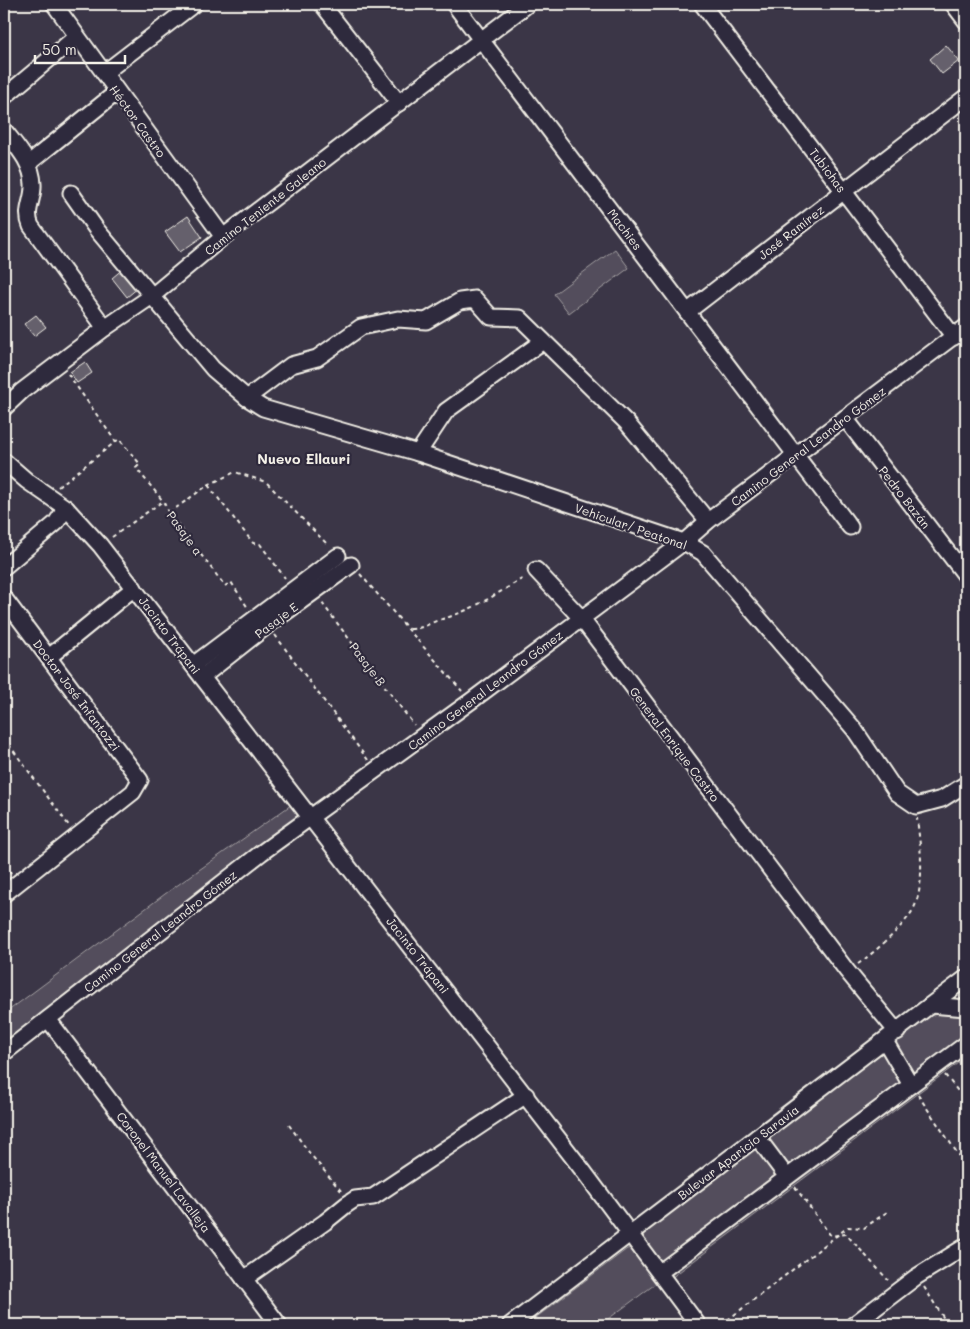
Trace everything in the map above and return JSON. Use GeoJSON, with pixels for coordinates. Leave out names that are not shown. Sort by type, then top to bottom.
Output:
{"type":"FeatureCollection","features":[{"type":"Feature","properties":{"kind":"street","name":"Héctor Castro"},"geometry":{"type":"LineString","coordinates":[[54,4],[223,237]]}},
{"type":"Feature","properties":{"kind":"street"},"geometry":{"type":"LineString","coordinates":[[104,73],[194,4]]}},
{"type":"Feature","properties":{"kind":"street"},"geometry":{"type":"LineString","coordinates":[[322,4],[399,103]]}},
{"type":"Feature","properties":{"kind":"street","name":"Machies"},"geometry":{"type":"LineString","coordinates":[[454,4],[850,527]]}},
{"type":"Feature","properties":{"kind":"street","name":"Camino Teniente Galeano"},"geometry":{"type":"LineString","coordinates":[[4,408],[105,328],[152,296],[223,237],[528,4]]}},
{"type":"Feature","properties":{"kind":"street","name":"Tubichas"},"geometry":{"type":"LineString","coordinates":[[702,4],[954,336]]}},
{"type":"Feature","properties":{"kind":"street"},"geometry":{"type":"LineString","coordinates":[[953,4],[966,21]]}},
{"type":"Feature","properties":{"kind":"street"},"geometry":{"type":"LineString","coordinates":[[4,97],[77,36]]}},
{"type":"Feature","properties":{"kind":"street"},"geometry":{"type":"LineString","coordinates":[[29,163],[117,92]]}},
{"type":"Feature","properties":{"kind":"street","name":"José Ramírez"},"geometry":{"type":"LineString","coordinates":[[687,312],[966,97]]}},
{"type":"Feature","properties":{"kind":"street"},"geometry":{"type":"LineString","coordinates":[[4,130],[29,163],[33,183],[27,216],[105,328]]}},
{"type":"Feature","properties":{"kind":"street","name":"Vehicular/ Peatonal"},"geometry":{"type":"LineString","coordinates":[[72,193],[97,230],[213,370],[247,398],[263,408],[418,453],[684,542],[703,553],[854,729],[897,793],[916,806]]}},
{"type":"Feature","properties":{"kind":"street"},"geometry":{"type":"LineString","coordinates":[[247,398],[291,365],[317,358],[361,327],[398,319],[426,321],[460,301],[475,299],[491,317],[520,318],[557,353],[628,423],[708,521]]}},
{"type":"Feature","properties":{"kind":"street","name":"Camino General Leandro Gómez"},"geometry":{"type":"LineString","coordinates":[[4,1053],[261,853],[471,701],[684,542],[708,521],[966,327]]}},
{"type":"Feature","properties":{"kind":"street"},"geometry":{"type":"LineString","coordinates":[[418,453],[446,411],[543,341]]}},
{"type":"Feature","properties":{"kind":"street","name":"Pedro Bazán"},"geometry":{"type":"LineString","coordinates":[[845,418],[966,576]]}},
{"type":"Feature","properties":{"kind":"street","name":"Jacinto Trápani"},"geometry":{"type":"LineString","coordinates":[[4,461],[66,508],[100,545],[312,816],[526,1095],[698,1325]]}},
{"type":"Feature","properties":{"kind":"street"},"geometry":{"type":"LineString","coordinates":[[4,567],[56,523],[66,508]]}},
{"type":"Feature","properties":{"kind":"street","name":"Pasaje E"},"geometry":{"type":"LineString","coordinates":[[198,671],[311,585],[338,556]]}},
{"type":"Feature","properties":{"kind":"street","name":"Pasaje E"},"geometry":{"type":"LineString","coordinates":[[262,622],[291,592],[311,585],[351,565]]}},
{"type":"Feature","properties":{"kind":"street","name":"General Enrique Castro"},"geometry":{"type":"LineString","coordinates":[[536,570],[581,618],[847,971],[891,1036],[912,1084]]}},
{"type":"Feature","properties":{"kind":"street","name":"Jacinto Trápani"},"geometry":{"type":"LineString","coordinates":[[49,656],[134,588]]}},
{"type":"Feature","properties":{"kind":"street","name":"Doctor José Infantozzi"},"geometry":{"type":"LineString","coordinates":[[4,598],[140,780],[133,792],[77,837]]}},
{"type":"Feature","properties":{"kind":"street"},"geometry":{"type":"LineString","coordinates":[[916,806],[942,799],[966,784]]}},
{"type":"Feature","properties":{"kind":"street"},"geometry":{"type":"LineString","coordinates":[[4,894],[77,837]]}},
{"type":"Feature","properties":{"kind":"street","name":"Bulevar Aparicio Saravia"},"geometry":{"type":"LineString","coordinates":[[510,1325],[966,978]]}},
{"type":"Feature","properties":{"kind":"street"},"geometry":{"type":"LineString","coordinates":[[931,1005],[966,1008]]}},
{"type":"Feature","properties":{"kind":"street","name":"Coronel Manuel Lavalleja"},"geometry":{"type":"LineString","coordinates":[[48,1019],[279,1325]]}},
{"type":"Feature","properties":{"kind":"street"},"geometry":{"type":"LineString","coordinates":[[660,1272],[966,1044]]}},
{"type":"Feature","properties":{"kind":"street"},"geometry":{"type":"LineString","coordinates":[[244,1279],[351,1202],[373,1197],[526,1095]]}},
{"type":"Feature","properties":{"kind":"street"},"geometry":{"type":"LineString","coordinates":[[757,1136],[787,1177]]}},
{"type":"Feature","properties":{"kind":"street"},"geometry":{"type":"LineString","coordinates":[[854,1325],[916,1277],[966,1246]]}},
{"type":"Feature","properties":{"kind":"path"},"geometry":{"type":"LineString","coordinates":[[48,496],[71,475],[116,442],[66,371]]}},
{"type":"Feature","properties":{"kind":"path","name":"Pasaje a"},"geometry":{"type":"LineString","coordinates":[[116,442],[119,439],[140,464],[136,468],[163,501],[169,513],[224,586],[231,582],[262,622]]}},
{"type":"Feature","properties":{"kind":"path"},"geometry":{"type":"LineString","coordinates":[[169,513],[208,485],[235,472],[266,482],[315,529],[338,556]]}},
{"type":"Feature","properties":{"kind":"path"},"geometry":{"type":"LineString","coordinates":[[208,485],[253,543],[260,544],[284,576],[291,592]]}},
{"type":"Feature","properties":{"kind":"path"},"geometry":{"type":"LineString","coordinates":[[100,545],[163,501]]}},
{"type":"Feature","properties":{"kind":"path"},"geometry":{"type":"LineString","coordinates":[[351,565],[410,629],[471,701]]}},
{"type":"Feature","properties":{"kind":"path"},"geometry":{"type":"LineString","coordinates":[[410,629],[427,627],[468,610],[536,570]]}},
{"type":"Feature","properties":{"kind":"path","name":"Pasaje B"},"geometry":{"type":"LineString","coordinates":[[311,585],[422,736]]}},
{"type":"Feature","properties":{"kind":"path"},"geometry":{"type":"LineString","coordinates":[[262,622],[376,771]]}},
{"type":"Feature","properties":{"kind":"path"},"geometry":{"type":"LineString","coordinates":[[4,738],[77,837]]}},
{"type":"Feature","properties":{"kind":"path"},"geometry":{"type":"LineString","coordinates":[[847,971],[874,953],[894,934],[916,904],[921,856],[916,806]]}},
{"type":"Feature","properties":{"kind":"path"},"geometry":{"type":"LineString","coordinates":[[937,1065],[966,1101]]}},
{"type":"Feature","properties":{"kind":"path"},"geometry":{"type":"LineString","coordinates":[[912,1084],[966,1166]]}},
{"type":"Feature","properties":{"kind":"path"},"geometry":{"type":"LineString","coordinates":[[289,1125],[311,1156],[351,1202]]}},
{"type":"Feature","properties":{"kind":"path"},"geometry":{"type":"LineString","coordinates":[[787,1177],[831,1236],[846,1234],[897,1291]]}},
{"type":"Feature","properties":{"kind":"path"},"geometry":{"type":"LineString","coordinates":[[721,1325],[848,1227],[864,1228],[887,1212]]}},
{"type":"Feature","properties":{"kind":"path"},"geometry":{"type":"LineString","coordinates":[[916,1277],[930,1295],[948,1325]]}},
{"type":"Feature","properties":{"kind":"shaded area"},"geometry":{"type":"Polygon","coordinates":[[[615,249],[629,268],[569,313],[554,294],[615,249]]]}},
{"type":"Feature","properties":{"kind":"shaded area"},"geometry":{"type":"Polygon","coordinates":[[[298,800],[312,817],[4,1053],[4,1014],[165,894],[298,800]]]}},
{"type":"Feature","properties":{"kind":"shaded area"},"geometry":{"type":"Polygon","coordinates":[[[937,1014],[966,1016],[966,1057],[671,1278],[642,1240],[645,1230],[925,1017],[937,1014]]]}},
{"type":"Feature","properties":{"kind":"shaded area"},"geometry":{"type":"Polygon","coordinates":[[[632,1248],[658,1282],[600,1325],[526,1325],[627,1249],[632,1248]]]}},
{"type":"Feature","properties":{"kind":"building"},"geometry":{"type":"Polygon","coordinates":[[[946,45],[959,61],[942,74],[930,59],[946,45]]]}},
{"type":"Feature","properties":{"kind":"building"},"geometry":{"type":"Polygon","coordinates":[[[188,216],[202,237],[180,252],[165,232],[188,216]]]}},
{"type":"Feature","properties":{"kind":"building"},"geometry":{"type":"Polygon","coordinates":[[[124,268],[139,287],[127,297],[112,278],[124,268]]]}},
{"type":"Feature","properties":{"kind":"building"},"geometry":{"type":"Polygon","coordinates":[[[36,315],[46,327],[34,336],[24,324],[36,315]]]}},
{"type":"Feature","properties":{"kind":"building"},"geometry":{"type":"Polygon","coordinates":[[[85,362],[92,373],[77,383],[70,372],[85,362]]]}},
{"type":"Feature","properties":{"kind":"district","name":"Nuevo Ellauri"},"geometry":{"type":"Point","coordinates":[304,458]}}]}
